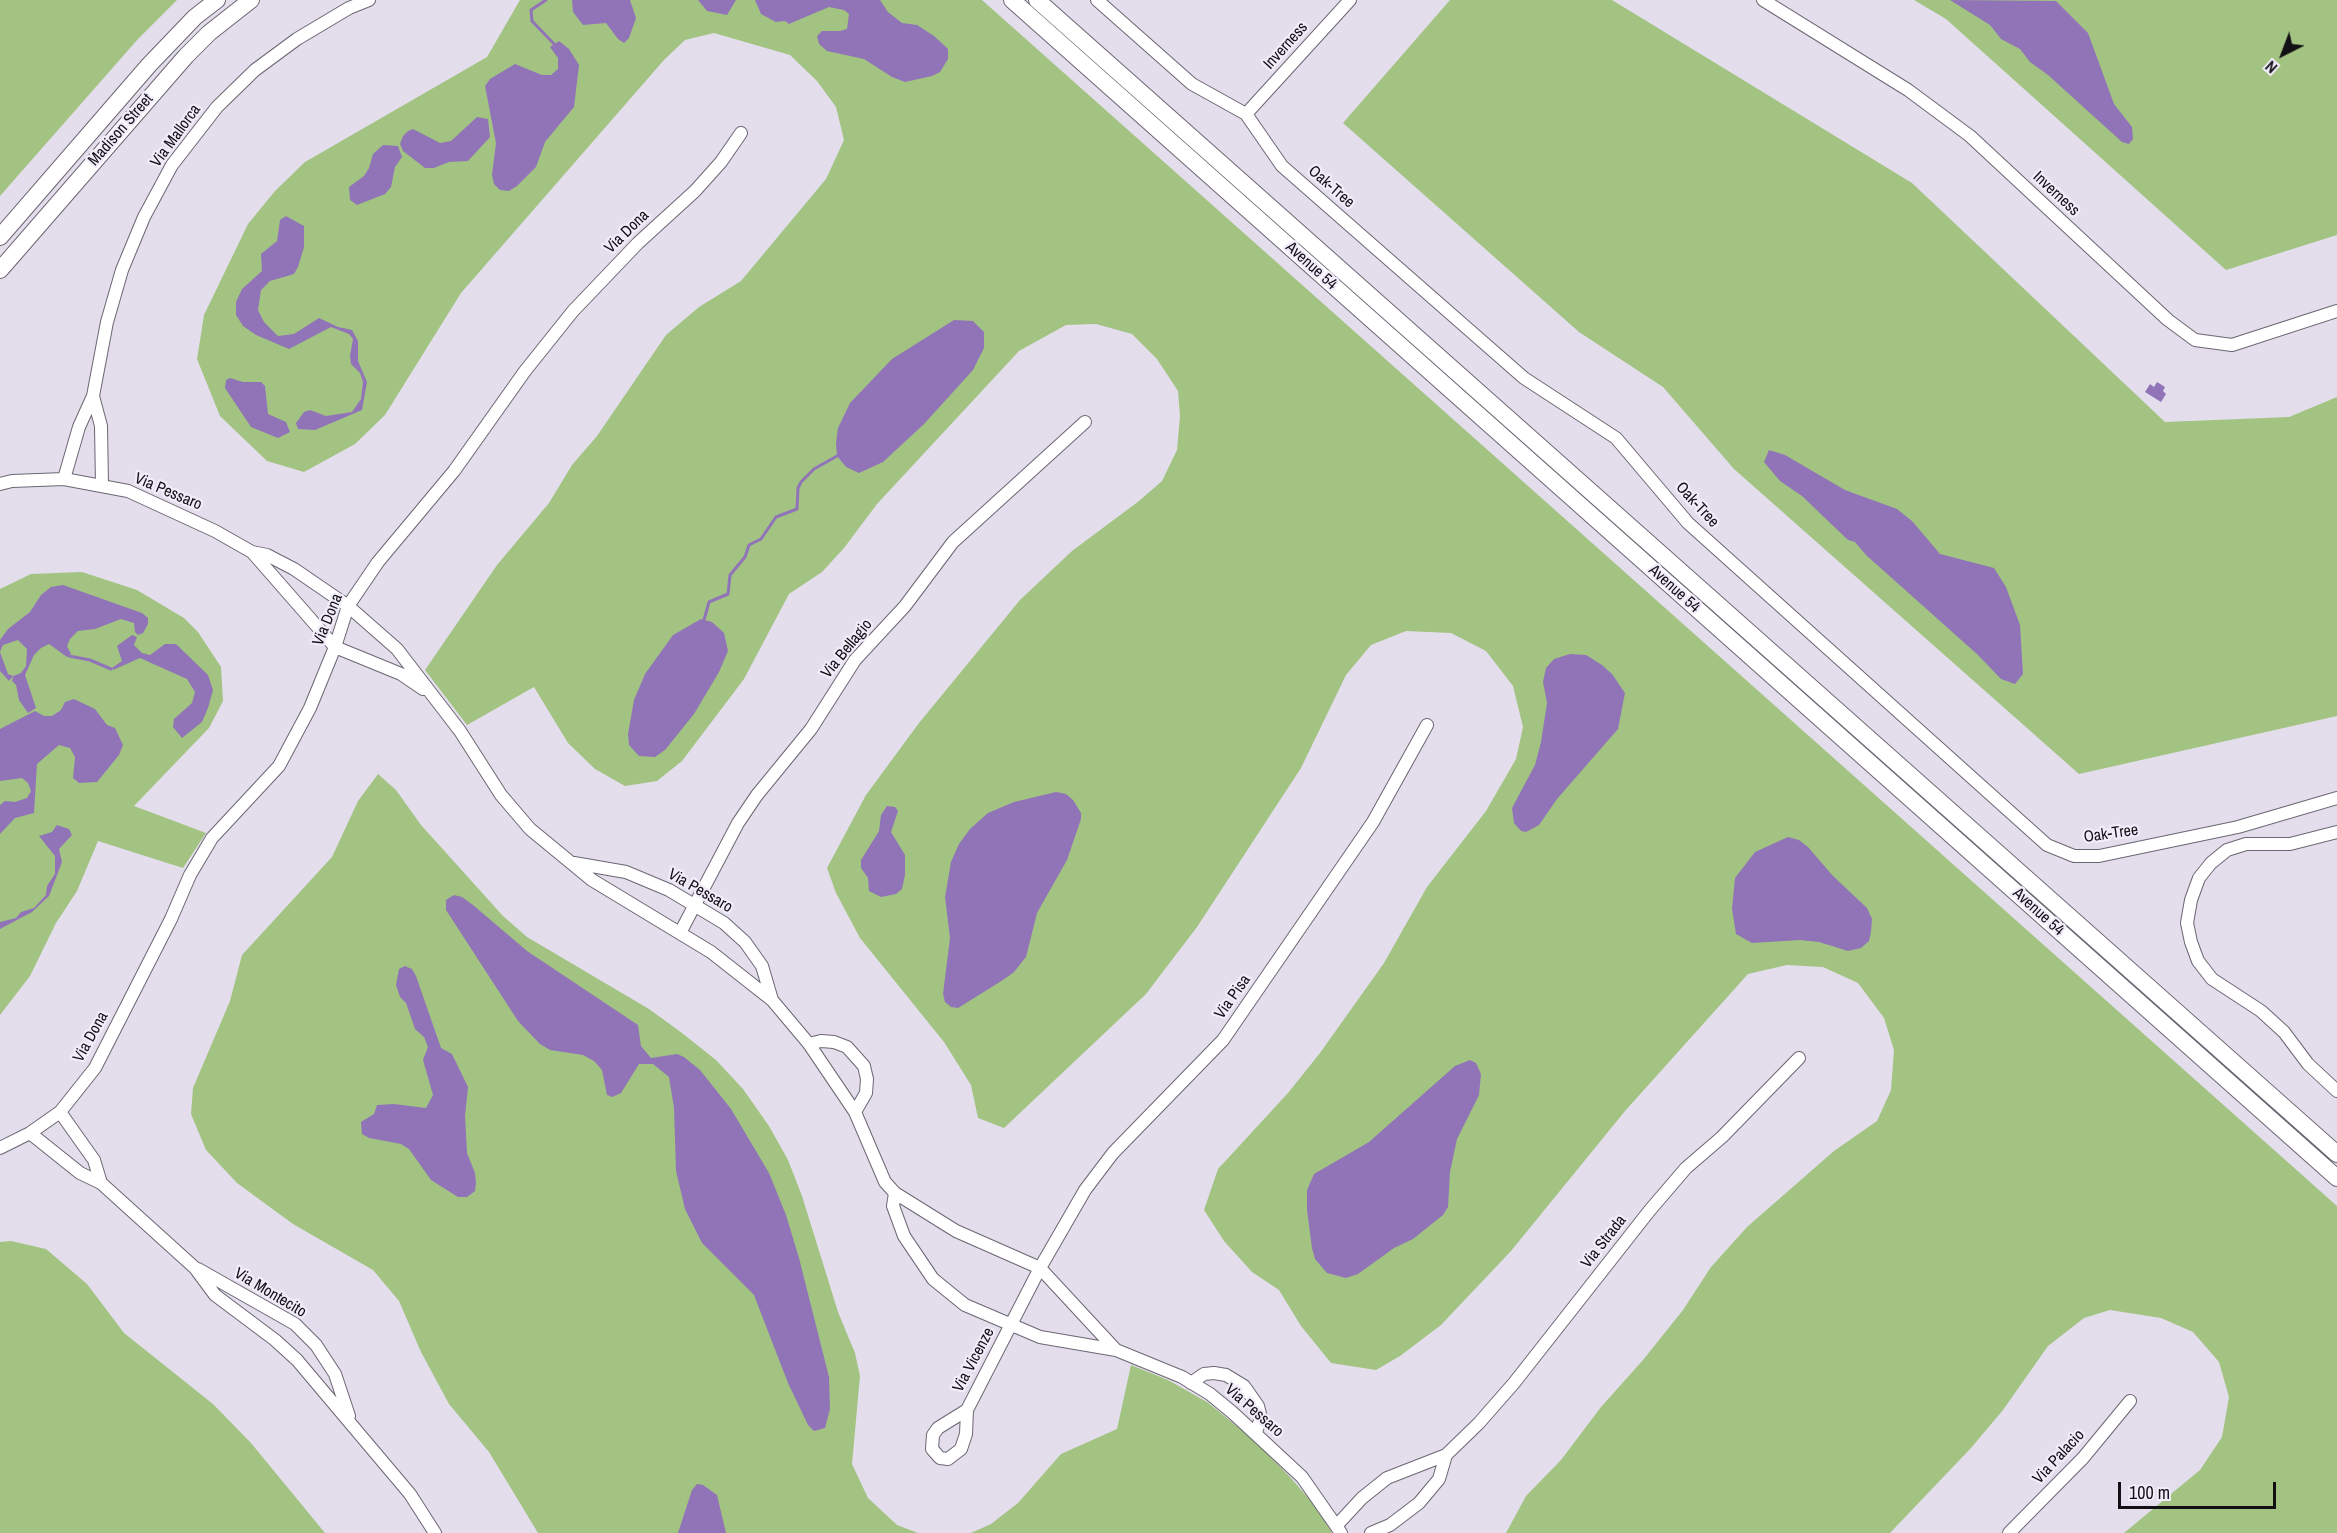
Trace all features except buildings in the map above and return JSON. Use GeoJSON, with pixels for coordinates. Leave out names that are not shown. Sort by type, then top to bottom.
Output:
{"type":"FeatureCollection","features":[{"type":"Feature","properties":{"kind":"street","name":"Madison Street"},"geometry":{"type":"LineString","coordinates":[[0,237],[149,64],[195,17],[217,0]]}},
{"type":"Feature","properties":{"kind":"street","name":"Madison Street"},"geometry":{"type":"LineString","coordinates":[[0,270],[186,56],[209,33],[251,0]]}},
{"type":"Feature","properties":{"kind":"street","name":"Via Mallorca"},"geometry":{"type":"LineString","coordinates":[[64,479],[79,427],[93,396],[107,322],[122,270],[144,218],[172,165],[218,107],[255,70],[297,39],[349,8],[369,0]]}},
{"type":"Feature","properties":{"kind":"street","name":"Avenue 54"},"geometry":{"type":"LineString","coordinates":[[1012,0],[2337,1178]]}},
{"type":"Feature","properties":{"kind":"street","name":"Avenue 54"},"geometry":{"type":"LineString","coordinates":[[1037,0],[2337,1154]]}},
{"type":"Feature","properties":{"kind":"street","name":"Oak-Tree"},"geometry":{"type":"LineString","coordinates":[[1097,0],[1192,84],[1246,114],[1282,166],[1524,378],[1616,438],[1688,523],[2047,845],[2074,856],[2099,856],[2238,827],[2337,798]]}},
{"type":"Feature","properties":{"kind":"street","name":"Inverness"},"geometry":{"type":"LineString","coordinates":[[1246,114],[1350,0]]}},
{"type":"Feature","properties":{"kind":"street","name":"Inverness"},"geometry":{"type":"LineString","coordinates":[[1764,0],[1908,90],[1970,136],[2168,320],[2195,340],[2232,345],[2337,311]]}},
{"type":"Feature","properties":{"kind":"street","name":"Via Dona"},"geometry":{"type":"LineString","coordinates":[[0,1148],[30,1133],[60,1112],[95,1068],[171,919],[190,875],[212,838],[279,766],[310,708],[335,647],[348,606],[378,562],[454,471],[525,371],[573,311],[638,243],[695,191],[721,162],[741,133]]}},
{"type":"Feature","properties":{"kind":"street","name":"Via Mallorca"},"geometry":{"type":"LineString","coordinates":[[93,396],[101,426],[102,485]]}},
{"type":"Feature","properties":{"kind":"street","name":"Via Bellagio"},"geometry":{"type":"LineString","coordinates":[[680,933],[738,824],[757,795],[811,729],[855,660],[905,606],[953,542],[1085,422]]}},
{"type":"Feature","properties":{"kind":"street","name":"Via Pessaro"},"geometry":{"type":"LineString","coordinates":[[0,484],[12,481],[64,479],[128,491],[174,511],[252,552],[267,555],[294,569],[348,606],[397,650],[460,731],[501,795],[530,829],[592,880],[711,952],[772,1000],[809,1044],[855,1112],[885,1182],[895,1193],[956,1231],[1040,1268],[1116,1350]]}},
{"type":"Feature","properties":{"kind":"street","name":"Via Pessaro"},"geometry":{"type":"LineString","coordinates":[[252,552],[335,647],[401,674],[433,696]]}},
{"type":"Feature","properties":{"kind":"street","name":"Via Pisa"},"geometry":{"type":"LineString","coordinates":[[1011,1325],[1040,1268],[1085,1190],[1113,1153],[1223,1040],[1373,822],[1427,725]]}},
{"type":"Feature","properties":{"kind":"street"},"geometry":{"type":"LineString","coordinates":[[2337,832],[2290,844],[2246,844],[2228,850],[2205,870],[2191,900],[2187,923],[2198,961],[2212,979],[2261,1011],[2284,1032],[2308,1064],[2337,1091]]}},
{"type":"Feature","properties":{"kind":"street","name":"Via Pessaro"},"geometry":{"type":"LineString","coordinates":[[572,862],[626,872],[669,890],[724,923],[745,942],[762,966],[772,1000]]}},
{"type":"Feature","properties":{"kind":"street"},"geometry":{"type":"LineString","coordinates":[[809,1044],[821,1041],[834,1042],[847,1047],[864,1066],[867,1079],[866,1093],[855,1112]]}},
{"type":"Feature","properties":{"kind":"street","name":"Via Strada"},"geometry":{"type":"LineString","coordinates":[[1339,1529],[1362,1498],[1387,1478],[1446,1455],[1514,1383],[1686,1168],[1722,1137],[1799,1059]]}},
{"type":"Feature","properties":{"kind":"street","name":"Via Montecito"},"geometry":{"type":"LineString","coordinates":[[60,1112],[94,1160],[102,1183]]}},
{"type":"Feature","properties":{"kind":"street","name":"Via Montecito"},"geometry":{"type":"LineString","coordinates":[[30,1133],[80,1173],[102,1183],[195,1268],[215,1295],[275,1340],[297,1360],[317,1386],[350,1420],[379,1459],[410,1494],[435,1533]]}},
{"type":"Feature","properties":{"kind":"street","name":"Via Pessaro"},"geometry":{"type":"LineString","coordinates":[[895,1193],[893,1206],[904,1236],[933,1279],[965,1305],[1040,1337],[1116,1350],[1191,1383],[1210,1394],[1256,1432],[1302,1477],[1339,1529]]}},
{"type":"Feature","properties":{"kind":"street","name":"Via Montecito"},"geometry":{"type":"LineString","coordinates":[[195,1268],[295,1324],[316,1345],[334,1374],[350,1420]]}},
{"type":"Feature","properties":{"kind":"street","name":"Via Vicenze"},"geometry":{"type":"LineString","coordinates":[[967,1410],[1011,1325]]}},
{"type":"Feature","properties":{"kind":"street"},"geometry":{"type":"LineString","coordinates":[[1191,1383],[1204,1374],[1214,1373],[1226,1375],[1244,1386],[1258,1406],[1261,1418],[1256,1432]]}},
{"type":"Feature","properties":{"kind":"street","name":"Via Palacio"},"geometry":{"type":"LineString","coordinates":[[2009,1533],[2083,1458],[2130,1401]]}},
{"type":"Feature","properties":{"kind":"street","name":"Via Strada"},"geometry":{"type":"LineString","coordinates":[[1371,1533],[1390,1525],[1419,1503],[1439,1479],[1446,1455]]}},
{"type":"Feature","properties":{"kind":"green space"},"geometry":{"type":"Polygon","coordinates":[[[0,0],[177,0],[138,39],[0,196],[0,0]]]}},
{"type":"Feature","properties":{"kind":"green space"},"geometry":{"type":"Polygon","coordinates":[[[520,0],[982,0],[2337,1206],[2337,1533],[2124,1533],[2200,1470],[2222,1437],[2229,1397],[2219,1362],[2193,1332],[2161,1318],[2110,1310],[2084,1318],[2048,1346],[2003,1410],[1971,1448],[1890,1533],[1506,1533],[1526,1496],[1561,1460],[1601,1407],[1683,1310],[1711,1267],[1747,1227],[1834,1151],[1877,1121],[1891,1090],[1894,1050],[1884,1018],[1858,983],[1823,967],[1787,965],[1748,974],[1625,1111],[1511,1251],[1441,1325],[1400,1356],[1376,1370],[1331,1363],[1301,1326],[1279,1290],[1252,1272],[1224,1241],[1204,1210],[1218,1169],[1288,1093],[1320,1053],[1384,963],[1427,887],[1486,811],[1516,759],[1523,727],[1513,686],[1486,651],[1451,633],[1406,631],[1371,645],[1346,675],[1301,768],[1197,927],[1146,994],[1004,1128],[978,1118],[971,1085],[944,1042],[860,938],[836,893],[827,868],[866,795],[919,723],[1020,600],[1072,551],[1162,481],[1177,450],[1180,416],[1178,391],[1157,359],[1132,334],[1096,324],[1066,325],[1019,351],[877,504],[844,548],[822,572],[789,594],[744,679],[682,761],[657,781],[625,786],[595,769],[568,743],[534,687],[467,725],[425,670],[497,565],[549,503],[572,465],[597,436],[666,335],[699,307],[741,281],[826,179],[844,140],[836,107],[817,81],[790,55],[714,33],[685,40],[664,60],[461,293],[385,415],[355,444],[304,472],[267,461],[220,416],[197,359],[204,315],[248,224],[275,191],[305,162],[487,57],[520,0]]]}},
{"type":"Feature","properties":{"kind":"green space"},"geometry":{"type":"Polygon","coordinates":[[[1450,0],[1612,0],[1912,183],[2165,422],[2289,417],[2337,397],[2337,716],[2079,774],[1734,469],[1663,387],[1579,332],[1343,123],[1450,0]]]}},
{"type":"Feature","properties":{"kind":"green space"},"geometry":{"type":"Polygon","coordinates":[[[1914,0],[2337,0],[2337,235],[2226,270],[1946,19],[1914,0]]]}},
{"type":"Feature","properties":{"kind":"green space"},"geometry":{"type":"Polygon","coordinates":[[[82,572],[137,590],[184,618],[198,632],[221,667],[223,701],[209,728],[134,806],[206,833],[183,868],[98,841],[77,891],[56,923],[30,976],[0,1015],[0,589],[31,574],[82,572]]]}},
{"type":"Feature","properties":{"kind":"green space"},"geometry":{"type":"Polygon","coordinates":[[[378,774],[396,790],[421,825],[503,916],[527,937],[649,1009],[716,1060],[743,1089],[769,1126],[788,1160],[802,1196],[838,1312],[855,1353],[860,1376],[852,1464],[868,1498],[897,1525],[918,1533],[538,1533],[489,1452],[449,1404],[421,1352],[399,1301],[373,1270],[293,1224],[237,1183],[206,1150],[191,1114],[193,1088],[230,1001],[242,955],[332,857],[358,801],[378,774]]]}},
{"type":"Feature","properties":{"kind":"green space"},"geometry":{"type":"Polygon","coordinates":[[[11,1241],[46,1249],[87,1284],[124,1333],[213,1404],[251,1443],[325,1533],[0,1533],[0,1242],[11,1241]]]}},
{"type":"Feature","properties":{"kind":"green space"},"geometry":{"type":"Polygon","coordinates":[[[1131,1365],[1168,1380],[1207,1402],[1254,1440],[1314,1505],[1332,1533],[971,1533],[991,1524],[1018,1503],[1061,1454],[1117,1429],[1131,1365]]]}},
{"type":"Feature","properties":{"kind":"shaded area"},"geometry":{"type":"Polygon","coordinates":[[[572,0],[630,0],[636,18],[629,38],[624,43],[606,23],[583,25],[573,12],[572,0]]]}},
{"type":"Feature","properties":{"kind":"shaded area"},"geometry":{"type":"Polygon","coordinates":[[[698,0],[736,0],[727,15],[707,11],[698,0]]]}},
{"type":"Feature","properties":{"kind":"shaded area"},"geometry":{"type":"Polygon","coordinates":[[[755,0],[880,0],[888,12],[902,23],[917,25],[934,36],[948,49],[948,59],[940,72],[905,82],[892,77],[864,59],[827,51],[819,44],[817,36],[822,31],[847,29],[849,14],[844,10],[829,7],[789,24],[785,21],[776,22],[761,14],[755,0]]]}},
{"type":"Feature","properties":{"kind":"shaded area"},"geometry":{"type":"Polygon","coordinates":[[[1950,0],[2056,1],[2088,33],[2114,104],[2132,127],[2133,139],[2129,144],[2122,142],[2048,75],[2030,62],[2020,49],[2001,39],[1990,25],[1950,0]]]}},
{"type":"Feature","properties":{"kind":"shaded area"},"geometry":{"type":"Polygon","coordinates":[[[559,41],[569,49],[579,65],[574,107],[545,142],[536,167],[517,186],[509,191],[500,190],[494,184],[492,175],[496,143],[485,86],[490,79],[515,64],[542,75],[551,75],[558,69],[558,58],[550,47],[559,41]]]}},
{"type":"Feature","properties":{"kind":"shaded area"},"geometry":{"type":"Polygon","coordinates":[[[477,117],[488,119],[490,137],[468,161],[449,162],[434,168],[425,168],[403,151],[400,144],[403,136],[413,129],[440,143],[451,141],[477,117]]]}},
{"type":"Feature","properties":{"kind":"shaded area"},"geometry":{"type":"Polygon","coordinates":[[[383,145],[398,146],[402,157],[395,167],[391,187],[385,194],[357,205],[350,200],[349,187],[364,176],[373,154],[383,145]]]}},
{"type":"Feature","properties":{"kind":"shaded area"},"geometry":{"type":"Polygon","coordinates":[[[286,216],[304,226],[304,247],[294,274],[270,281],[261,290],[258,310],[264,322],[278,336],[294,334],[319,318],[338,327],[352,330],[358,341],[358,361],[367,382],[362,410],[315,430],[298,429],[296,423],[304,412],[310,410],[326,416],[352,412],[361,399],[363,382],[360,373],[351,364],[353,339],[349,334],[331,327],[289,349],[256,335],[243,326],[236,315],[236,302],[242,289],[262,271],[261,254],[277,241],[280,220],[286,216]]]}},
{"type":"Feature","properties":{"kind":"shaded area"},"geometry":{"type":"Polygon","coordinates":[[[954,320],[973,321],[984,332],[984,348],[973,370],[924,424],[883,462],[859,473],[846,467],[837,456],[836,443],[838,428],[850,403],[892,359],[954,320]]]}},
{"type":"Feature","properties":{"kind":"shaded area"},"geometry":{"type":"Polygon","coordinates":[[[230,378],[243,382],[261,382],[265,386],[268,414],[286,422],[290,432],[278,438],[251,427],[225,388],[226,380],[230,378]]]}},
{"type":"Feature","properties":{"kind":"shaded area"},"geometry":{"type":"Polygon","coordinates":[[[2157,382],[2165,387],[2163,391],[2166,394],[2161,402],[2145,392],[2150,384],[2154,387],[2157,382]]]}},
{"type":"Feature","properties":{"kind":"shaded area"},"geometry":{"type":"Polygon","coordinates":[[[1769,450],[1785,455],[1845,490],[1897,509],[1912,521],[1940,554],[1994,568],[2006,587],[2020,625],[2023,674],[2015,684],[2001,679],[1978,655],[1866,555],[1855,542],[1848,540],[1802,496],[1780,481],[1764,462],[1769,450]]]}},
{"type":"Feature","properties":{"kind":"shaded area"},"geometry":{"type":"Polygon","coordinates":[[[63,585],[142,613],[148,618],[148,624],[143,633],[138,635],[135,632],[134,623],[121,619],[95,629],[78,631],[67,646],[71,654],[67,657],[49,644],[41,648],[34,655],[25,675],[36,708],[28,713],[19,700],[16,685],[12,681],[13,676],[21,673],[26,666],[27,649],[18,640],[3,645],[0,652],[0,640],[8,629],[30,612],[41,595],[51,587],[63,585]]]}},
{"type":"Feature","properties":{"kind":"shaded area"},"geometry":{"type":"Polygon","coordinates":[[[701,619],[712,622],[724,633],[728,651],[719,672],[694,714],[665,750],[655,757],[639,756],[629,745],[628,734],[634,700],[645,674],[673,635],[701,619]]]}},
{"type":"Feature","properties":{"kind":"shaded area"},"geometry":{"type":"Polygon","coordinates":[[[132,635],[137,637],[134,645],[142,653],[150,655],[165,644],[176,644],[208,675],[213,690],[208,708],[202,722],[182,738],[173,727],[174,719],[192,703],[195,692],[187,679],[140,658],[113,670],[112,668],[122,661],[117,646],[132,635]]]}},
{"type":"Feature","properties":{"kind":"shaded area"},"geometry":{"type":"Polygon","coordinates":[[[0,652],[8,674],[13,676],[9,681],[0,671],[0,652]]]}},
{"type":"Feature","properties":{"kind":"shaded area"},"geometry":{"type":"Polygon","coordinates":[[[1570,654],[1586,655],[1602,665],[1612,674],[1625,693],[1618,729],[1557,799],[1539,825],[1526,832],[1521,831],[1514,823],[1512,808],[1535,765],[1541,742],[1547,703],[1543,682],[1546,668],[1554,659],[1570,654]]]}},
{"type":"Feature","properties":{"kind":"shaded area"},"geometry":{"type":"Polygon","coordinates":[[[74,699],[95,709],[107,725],[115,728],[123,745],[119,755],[97,782],[79,783],[73,778],[75,757],[70,748],[59,745],[37,764],[34,813],[15,818],[0,834],[0,805],[5,801],[15,802],[27,798],[31,791],[28,783],[22,778],[0,781],[0,729],[35,711],[44,716],[52,716],[61,710],[65,702],[74,699]]]}},
{"type":"Feature","properties":{"kind":"shaded area"},"geometry":{"type":"Polygon","coordinates":[[[1056,792],[1066,794],[1073,800],[1081,813],[1081,819],[1067,860],[1037,913],[1026,957],[1014,972],[1003,980],[958,1008],[951,1007],[945,1002],[943,994],[950,938],[945,897],[951,862],[959,844],[970,829],[988,813],[1014,802],[1056,792]]]}},
{"type":"Feature","properties":{"kind":"shaded area"},"geometry":{"type":"Polygon","coordinates":[[[887,806],[895,807],[898,811],[891,832],[905,855],[905,875],[902,889],[896,894],[881,897],[869,891],[868,878],[861,868],[861,860],[879,831],[881,815],[887,806]]]}},
{"type":"Feature","properties":{"kind":"shaded area"},"geometry":{"type":"Polygon","coordinates":[[[57,825],[69,829],[72,835],[59,849],[62,862],[49,896],[32,912],[0,929],[0,922],[16,918],[21,912],[34,908],[46,895],[47,886],[55,874],[55,856],[39,836],[52,832],[57,825]]]}},
{"type":"Feature","properties":{"kind":"shaded area"},"geometry":{"type":"Polygon","coordinates":[[[1788,837],[1799,840],[1808,847],[1833,876],[1867,908],[1872,919],[1871,932],[1869,941],[1861,948],[1848,951],[1819,942],[1800,940],[1752,943],[1736,934],[1732,909],[1735,878],[1755,852],[1788,837]]]}},
{"type":"Feature","properties":{"kind":"shaded area"},"geometry":{"type":"Polygon","coordinates":[[[454,895],[462,897],[473,905],[527,951],[638,1025],[641,1046],[651,1058],[677,1054],[684,1057],[700,1070],[731,1109],[769,1173],[786,1215],[799,1258],[829,1377],[830,1409],[825,1428],[814,1431],[808,1425],[788,1383],[754,1295],[702,1243],[685,1209],[676,1171],[674,1108],[669,1077],[653,1064],[639,1064],[621,1093],[612,1097],[607,1095],[602,1070],[594,1061],[583,1055],[550,1050],[540,1044],[518,1021],[446,910],[446,900],[454,895]]]}},
{"type":"Feature","properties":{"kind":"shaded area"},"geometry":{"type":"Polygon","coordinates":[[[405,966],[412,969],[416,976],[441,1048],[452,1054],[468,1087],[465,1116],[467,1153],[475,1173],[476,1183],[475,1191],[467,1197],[458,1197],[431,1180],[409,1149],[401,1144],[369,1138],[362,1134],[361,1122],[374,1114],[377,1105],[394,1104],[426,1108],[433,1095],[423,1060],[428,1047],[424,1037],[415,1029],[406,1003],[400,997],[396,985],[399,969],[405,966]]]}},
{"type":"Feature","properties":{"kind":"shaded area"},"geometry":{"type":"Polygon","coordinates":[[[1470,1060],[1476,1063],[1481,1074],[1479,1095],[1457,1139],[1450,1172],[1448,1207],[1443,1215],[1413,1239],[1394,1248],[1358,1274],[1346,1278],[1327,1273],[1315,1259],[1307,1210],[1307,1190],[1314,1174],[1369,1142],[1455,1066],[1470,1060]]]}},
{"type":"Feature","properties":{"kind":"shaded area"},"geometry":{"type":"Polygon","coordinates":[[[697,1484],[703,1485],[717,1495],[726,1533],[678,1533],[692,1490],[697,1484]]]}},
{"type":"Feature","properties":{"kind":"waterway"},"geometry":{"type":"LineString","coordinates":[[546,0],[531,10],[532,21],[555,45]]}},
{"type":"Feature","properties":{"kind":"waterway"},"geometry":{"type":"LineString","coordinates":[[704,620],[709,602],[728,594],[730,575],[745,557],[749,545],[761,539],[776,517],[797,509],[798,488],[801,482],[814,469],[837,456]]}},
{"type":"Feature","properties":{"kind":"waterway"},"geometry":{"type":"LineString","coordinates":[[69,656],[90,660],[111,669]]}}]}
